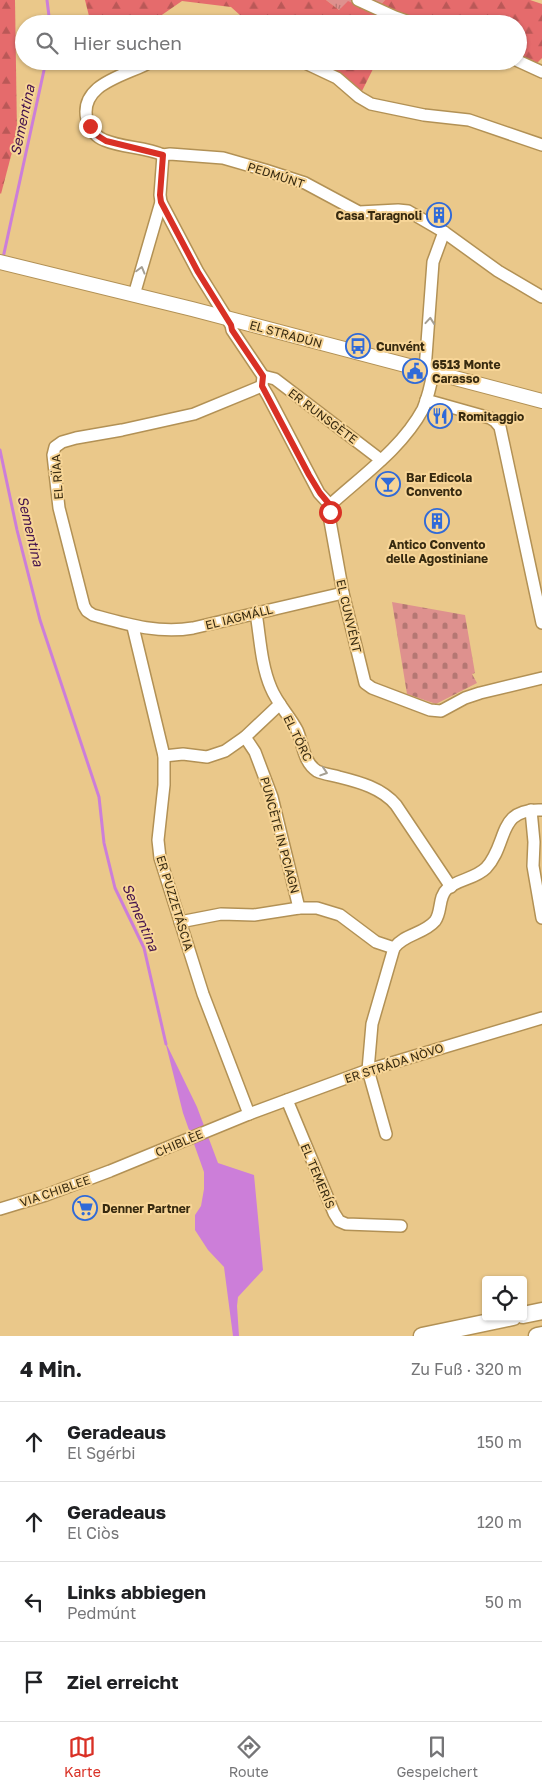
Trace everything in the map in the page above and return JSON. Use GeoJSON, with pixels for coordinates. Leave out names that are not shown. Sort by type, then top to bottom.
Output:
{"type":"FeatureCollection","features":[{"type":"Feature","properties":{"kind":"highway"},"geometry":{"type":"LineString","coordinates":[[527,1314],[542,1311]]}},
{"type":"Feature","properties":{"kind":"highway"},"geometry":{"type":"LineString","coordinates":[[422,1336],[494,1321]]}},
{"type":"Feature","properties":{"kind":"highway"},"geometry":{"type":"LineString","coordinates":[[537,1336],[542,1335]]}},
{"type":"Feature","properties":{"kind":"main road","name":"EL STRADÚN"},"geometry":{"type":"LineString","coordinates":[[0,262],[226,318],[542,401]]}},
{"type":"Feature","properties":{"kind":"street"},"geometry":{"type":"LineString","coordinates":[[358,0],[391,15]]}},
{"type":"Feature","properties":{"kind":"street"},"geometry":{"type":"LineString","coordinates":[[527,65],[542,72]]}},
{"type":"Feature","properties":{"kind":"street","name":"PEDMÚNT"},"geometry":{"type":"LineString","coordinates":[[133,70],[108,82],[94,92],[88,101],[87,115],[90,126],[101,139],[163,155],[223,158],[305,183],[359,212],[408,211],[444,232],[498,272],[542,297]]}},
{"type":"Feature","properties":{"kind":"street"},"geometry":{"type":"LineString","coordinates":[[320,70],[337,78],[359,97],[371,104],[424,115],[469,120],[542,145]]}},
{"type":"Feature","properties":{"kind":"street"},"geometry":{"type":"LineString","coordinates":[[163,155],[161,202],[198,272],[263,381],[313,481],[330,505],[381,460],[404,436],[426,400],[429,371],[433,262],[444,232]]}},
{"type":"Feature","properties":{"kind":"street"},"geometry":{"type":"LineString","coordinates":[[134,295],[161,202]]}},
{"type":"Feature","properties":{"kind":"street","name":"ER RUNSGÈTE"},"geometry":{"type":"LineString","coordinates":[[263,381],[275,380],[381,460]]}},
{"type":"Feature","properties":{"kind":"street","name":"EL RÏAA"},"geometry":{"type":"LineString","coordinates":[[133,627],[93,615],[86,609],[59,508],[53,455],[55,447],[62,442],[76,438],[194,414],[263,381]]}},
{"type":"Feature","properties":{"kind":"street"},"geometry":{"type":"LineString","coordinates":[[426,400],[490,418],[500,427],[540,604],[542,624]]}},
{"type":"Feature","properties":{"kind":"street","name":"EL CUNVÉNT"},"geometry":{"type":"LineString","coordinates":[[330,505],[330,521],[365,683],[372,688],[430,710],[441,711],[465,698],[480,693],[542,678]]}},
{"type":"Feature","properties":{"kind":"street","name":"EL IAGMÁLL"},"geometry":{"type":"LineString","coordinates":[[133,627],[155,630],[181,630],[344,592]]}},
{"type":"Feature","properties":{"kind":"street","name":"EL TÖRC"},"geometry":{"type":"LineString","coordinates":[[256,613],[268,681],[298,732],[305,754],[314,768],[319,772],[364,784],[388,797],[396,805],[451,887]]}},
{"type":"Feature","properties":{"kind":"street","name":"ER PUZZETÁSCIA"},"geometry":{"type":"LineString","coordinates":[[133,627],[164,756],[164,785],[158,848],[166,883],[203,994],[248,1114]]}},
{"type":"Feature","properties":{"kind":"street"},"geometry":{"type":"LineString","coordinates":[[164,756],[183,754],[203,757],[226,751],[245,737],[280,704]]}},
{"type":"Feature","properties":{"kind":"street","name":"PUNCÈTE IN PCIAGN"},"geometry":{"type":"LineString","coordinates":[[245,737],[255,752],[272,797],[299,908]]}},
{"type":"Feature","properties":{"kind":"street"},"geometry":{"type":"LineString","coordinates":[[386,1134],[368,1070],[372,1024],[394,948],[401,940],[425,929],[436,920],[440,912],[443,895],[447,890],[474,878],[483,871],[494,857],[510,821],[518,814],[536,810],[533,866],[542,918]]}},
{"type":"Feature","properties":{"kind":"street"},"geometry":{"type":"LineString","coordinates":[[180,922],[221,914],[254,915],[299,908],[317,908],[340,916],[376,942],[394,948]]}},
{"type":"Feature","properties":{"kind":"street","name":"ER STRÁDA NÒVO"},"geometry":{"type":"LineString","coordinates":[[248,1114],[368,1070],[542,1018]]}},
{"type":"Feature","properties":{"kind":"street","name":"EL TEMERÍS"},"geometry":{"type":"LineString","coordinates":[[287,1100],[339,1221],[350,1225],[401,1226]]}},
{"type":"Feature","properties":{"kind":"street","name":"CHIBLÈE"},"geometry":{"type":"LineString","coordinates":[[110,1171],[248,1114]]}},
{"type":"Feature","properties":{"kind":"street","name":"VIA CHIBLEE"},"geometry":{"type":"LineString","coordinates":[[0,1209],[46,1195],[110,1171]]}},
{"type":"Feature","properties":{"kind":"green space"},"geometry":{"type":"Polygon","coordinates":[[[0,0],[15,0],[17,133],[0,193],[0,0]]]}},
{"type":"Feature","properties":{"kind":"green space"},"geometry":{"type":"Polygon","coordinates":[[[85,0],[326,0],[339,10],[348,1],[374,13],[385,0],[530,0],[542,4],[542,58],[533,67],[527,65],[527,15],[240,15],[231,7],[182,1],[162,15],[89,15],[85,0]]]}},
{"type":"Feature","properties":{"kind":"green space"},"geometry":{"type":"Polygon","coordinates":[[[326,0],[385,0],[374,13],[339,10],[326,0]]]}},
{"type":"Feature","properties":{"kind":"green space"},"geometry":{"type":"Polygon","coordinates":[[[316,70],[372,70],[359,97],[316,70]]]}},
{"type":"Feature","properties":{"kind":"green space"},"geometry":{"type":"Polygon","coordinates":[[[392,602],[465,615],[475,673],[472,674],[477,683],[436,704],[407,694],[392,602]]]}},
{"type":"Feature","properties":{"kind":"shaded area"},"geometry":{"type":"Polygon","coordinates":[[[165,1041],[197,1107],[218,1163],[254,1175],[263,1270],[238,1297],[239,1336],[233,1336],[224,1267],[208,1250],[195,1230],[195,1215],[201,1206],[204,1189],[204,1172],[183,1113],[165,1041]]]}},
{"type":"Feature","properties":{"kind":"waterway","name":"Sementina"},"geometry":{"type":"LineString","coordinates":[[47,0],[49,15]]}},
{"type":"Feature","properties":{"kind":"waterway","name":"Sementina"},"geometry":{"type":"LineString","coordinates":[[3,258],[44,70]]}},
{"type":"Feature","properties":{"kind":"waterway","name":"Sementina"},"geometry":{"type":"LineString","coordinates":[[0,450],[17,530],[40,620],[99,797],[104,843],[115,888],[144,948],[166,1044]]}},
{"type":"Feature","properties":{"kind":"place","name":"Casa Taragnoli"},"geometry":{"type":"Point","coordinates":[439,215]}},
{"type":"Feature","properties":{"kind":"place","name":"Cunvént"},"geometry":{"type":"Point","coordinates":[358,346]}},
{"type":"Feature","properties":{"kind":"place","name":"6513 Monte Carasso"},"geometry":{"type":"Point","coordinates":[415,371]}},
{"type":"Feature","properties":{"kind":"place","name":"Romitaggio"},"geometry":{"type":"Point","coordinates":[440,416]}},
{"type":"Feature","properties":{"kind":"place","name":"Bar Edicola Convento"},"geometry":{"type":"Point","coordinates":[388,484]}},
{"type":"Feature","properties":{"kind":"place","name":"Antico Convento delle Agostiniane"},"geometry":{"type":"Point","coordinates":[437,521]}},
{"type":"Feature","properties":{"kind":"place","name":"Denner Partner"},"geometry":{"type":"Point","coordinates":[85,1208]}},
{"type":"Feature","properties":{"kind":"route"},"geometry":{"type":"LineString","coordinates":[[90,126],[101,139],[106,141],[163,155],[161,202],[198,272],[231,325],[232,330],[263,376],[262,386],[309,475],[330,505],[330,512]]}}]}
